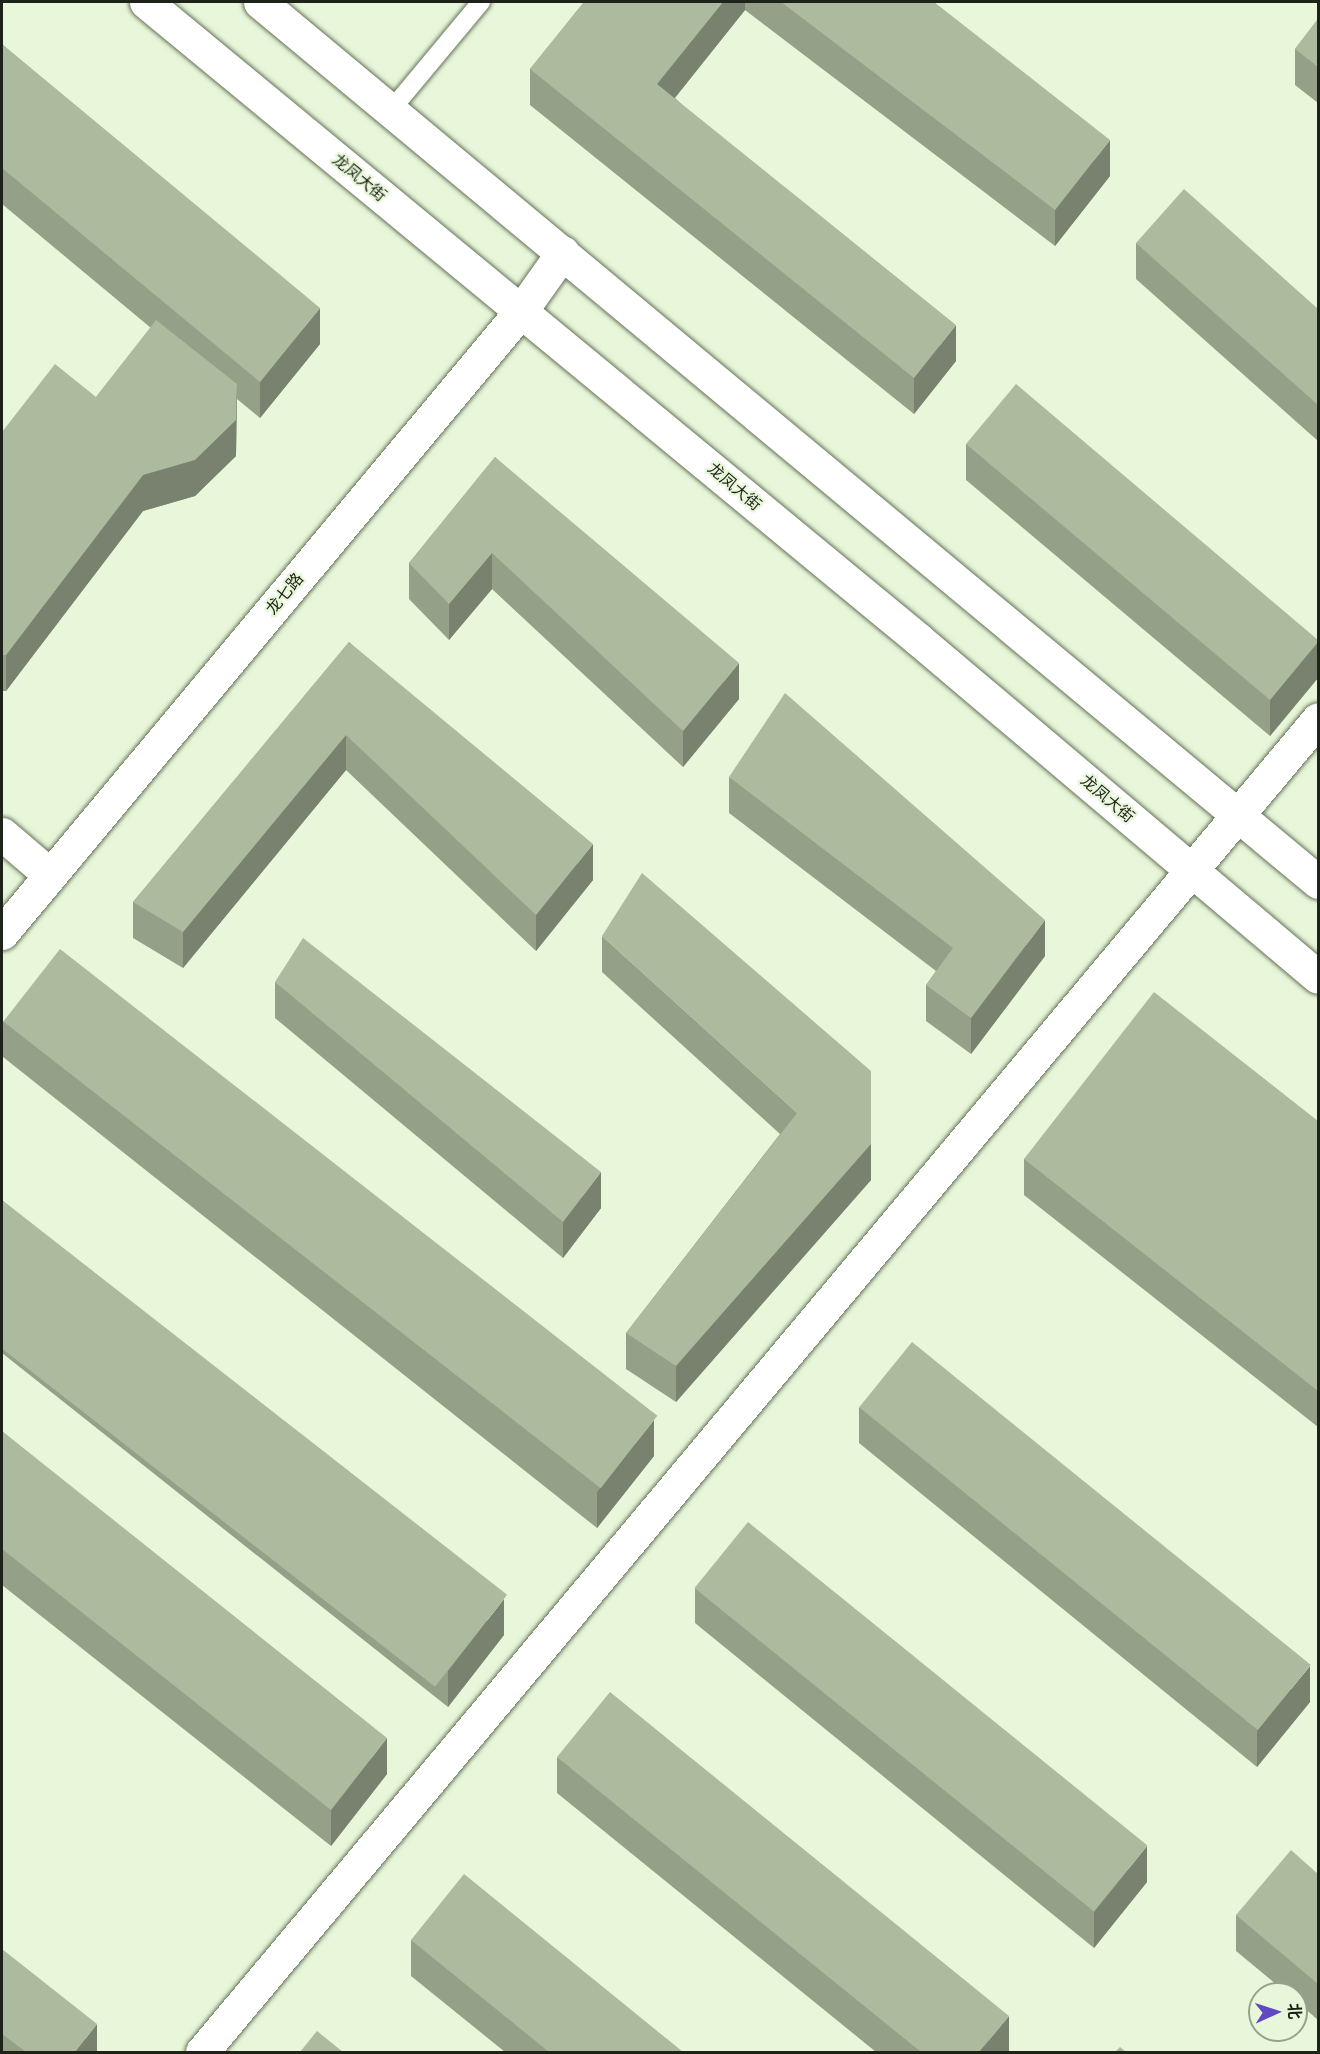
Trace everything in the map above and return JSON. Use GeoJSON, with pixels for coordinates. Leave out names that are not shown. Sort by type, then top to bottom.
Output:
{"type":"FeatureCollection","features":[{"type":"Feature","properties":{"kind":"main road","name":"龙凤大街"},"geometry":{"type":"LineString","coordinates":[[146,2],[521,311],[1318,977]]}},
{"type":"Feature","properties":{"kind":"main road"},"geometry":{"type":"LineString","coordinates":[[260,2],[1318,882]]}},
{"type":"Feature","properties":{"kind":"main road","name":"龙七路"},"geometry":{"type":"LineString","coordinates":[[2,933],[521,311],[563,252]]}},
{"type":"Feature","properties":{"kind":"main road"},"geometry":{"type":"LineString","coordinates":[[202,2052],[1318,719]]}},
{"type":"Feature","properties":{"kind":"main road"},"geometry":{"type":"LineString","coordinates":[[2,834],[50,875]]}},
{"type":"Feature","properties":{"kind":"lane"},"geometry":{"type":"LineString","coordinates":[[391,110],[481,2]]}},
{"type":"Feature","properties":{"kind":"building"},"geometry":{"type":"Polygon","coordinates":[[[584,2],[723,2],[657,84],[956,325],[914,378],[530,69],[584,2]]]}},
{"type":"Feature","properties":{"kind":"building"},"geometry":{"type":"Polygon","coordinates":[[[781,2],[934,2],[1110,140],[1055,210],[781,2]]]}},
{"type":"Feature","properties":{"kind":"building"},"geometry":{"type":"Polygon","coordinates":[[[1318,19],[1318,67],[1295,49],[1318,19]]]}},
{"type":"Feature","properties":{"kind":"building"},"geometry":{"type":"Polygon","coordinates":[[[2,44],[320,308],[260,382],[2,168],[2,44]]]}},
{"type":"Feature","properties":{"kind":"building"},"geometry":{"type":"Polygon","coordinates":[[[1184,189],[1318,309],[1318,405],[1136,243],[1184,189]]]}},
{"type":"Feature","properties":{"kind":"building"},"geometry":{"type":"Polygon","coordinates":[[[156,320],[237,384],[236,420],[195,460],[143,475],[6,655],[2,655],[2,432],[55,364],[96,397],[156,320]]]}},
{"type":"Feature","properties":{"kind":"building"},"geometry":{"type":"Polygon","coordinates":[[[1016,384],[1318,640],[1270,700],[966,444],[1016,384]]]}},
{"type":"Feature","properties":{"kind":"building"},"geometry":{"type":"Polygon","coordinates":[[[495,457],[739,663],[683,731],[492,553],[449,604],[409,563],[495,457]]]}},
{"type":"Feature","properties":{"kind":"building"},"geometry":{"type":"Polygon","coordinates":[[[349,642],[593,844],[536,915],[346,735],[183,932],[133,902],[349,642]]]}},
{"type":"Feature","properties":{"kind":"building"},"geometry":{"type":"Polygon","coordinates":[[[785,693],[1045,920],[971,1018],[926,985],[953,948],[729,777],[785,693]]]}},
{"type":"Feature","properties":{"kind":"building"},"geometry":{"type":"Polygon","coordinates":[[[642,873],[871,1071],[871,1144],[676,1366],[626,1333],[797,1113],[602,936],[642,873]]]}},
{"type":"Feature","properties":{"kind":"building"},"geometry":{"type":"Polygon","coordinates":[[[303,938],[601,1172],[563,1222],[275,982],[303,938]]]}},
{"type":"Feature","properties":{"kind":"building"},"geometry":{"type":"Polygon","coordinates":[[[60,949],[657,1416],[601,1488],[3,1021],[60,949]]]}},
{"type":"Feature","properties":{"kind":"building"},"geometry":{"type":"Polygon","coordinates":[[[1154,992],[1318,1121],[1318,1391],[1024,1159],[1154,992]]]}},
{"type":"Feature","properties":{"kind":"building"},"geometry":{"type":"Polygon","coordinates":[[[2,1200],[507,1595],[435,1687],[2,1348],[2,1200]]]}},
{"type":"Feature","properties":{"kind":"building"},"geometry":{"type":"Polygon","coordinates":[[[912,1342],[1311,1665],[1258,1730],[859,1407],[912,1342]]]}},
{"type":"Feature","properties":{"kind":"building"},"geometry":{"type":"Polygon","coordinates":[[[2,1431],[387,1738],[331,1810],[2,1549],[2,1431]]]}},
{"type":"Feature","properties":{"kind":"building"},"geometry":{"type":"Polygon","coordinates":[[[748,1522],[1147,1845],[1094,1912],[695,1588],[748,1522]]]}},
{"type":"Feature","properties":{"kind":"building"},"geometry":{"type":"Polygon","coordinates":[[[610,1692],[1009,2016],[979,2052],[921,2052],[557,1757],[610,1692]]]}},
{"type":"Feature","properties":{"kind":"building"},"geometry":{"type":"Polygon","coordinates":[[[1291,1850],[1318,1874],[1318,1984],[1236,1915],[1291,1850]]]}},
{"type":"Feature","properties":{"kind":"building"},"geometry":{"type":"Polygon","coordinates":[[[464,1874],[683,2052],[549,2052],[411,1940],[464,1874]]]}},
{"type":"Feature","properties":{"kind":"building"},"geometry":{"type":"Polygon","coordinates":[[[2,1949],[97,2024],[75,2052],[26,2052],[2,2034],[2,1949]]]}},
{"type":"Feature","properties":{"kind":"building"},"geometry":{"type":"Polygon","coordinates":[[[317,2031],[343,2052],[300,2052],[317,2031]]]}},
{"type":"Feature","properties":{"kind":"building"},"geometry":{"type":"Polygon","coordinates":[[[1120,2047],[1126,2052],[1115,2052],[1120,2047]]]}}]}
